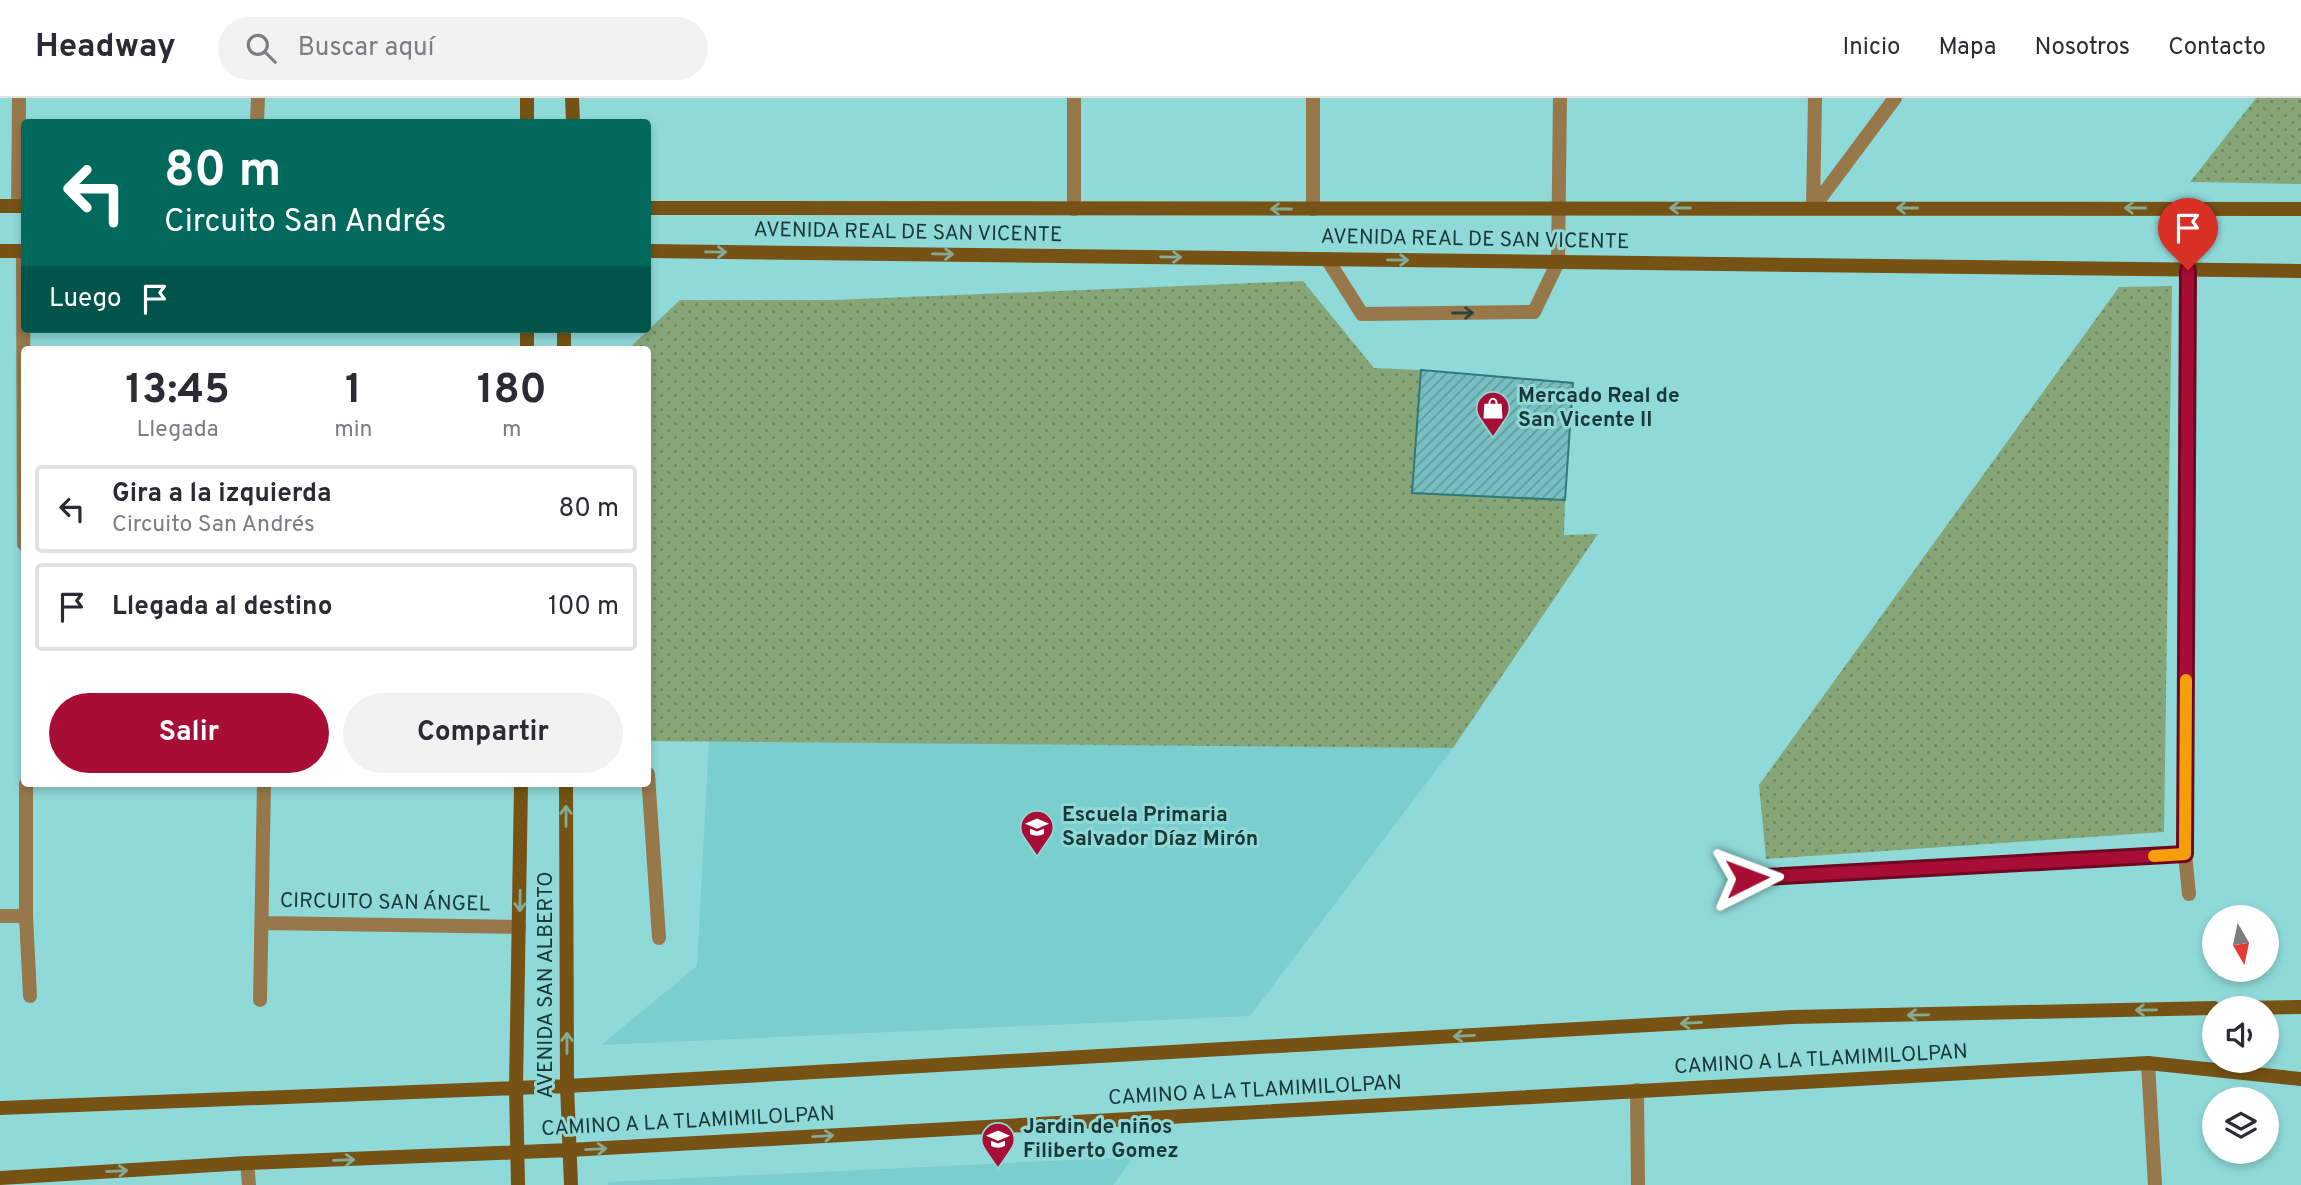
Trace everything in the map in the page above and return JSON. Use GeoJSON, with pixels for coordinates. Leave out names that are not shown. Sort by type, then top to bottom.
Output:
{"type":"FeatureCollection","features":[{"type":"Feature","properties":{"kind":"street"},"geometry":{"type":"LineString","coordinates":[[0,206],[21,206],[19,98]]}},
{"type":"Feature","properties":{"kind":"street"},"geometry":{"type":"LineString","coordinates":[[257,119],[258,98]]}},
{"type":"Feature","properties":{"kind":"street"},"geometry":{"type":"LineString","coordinates":[[527,98],[527,119]]}},
{"type":"Feature","properties":{"kind":"street"},"geometry":{"type":"LineString","coordinates":[[572,98],[573,119]]}},
{"type":"Feature","properties":{"kind":"street"},"geometry":{"type":"LineString","coordinates":[[1074,98],[1074,209]]}},
{"type":"Feature","properties":{"kind":"street"},"geometry":{"type":"LineString","coordinates":[[1313,98],[1313,209]]}},
{"type":"Feature","properties":{"kind":"street"},"geometry":{"type":"LineString","coordinates":[[1327,259],[1362,314],[1534,312],[1558,262],[1560,98]]}},
{"type":"Feature","properties":{"kind":"street"},"geometry":{"type":"LineString","coordinates":[[1813,208],[1815,98]]}},
{"type":"Feature","properties":{"kind":"street"},"geometry":{"type":"LineString","coordinates":[[1813,208],[1895,98]]}},
{"type":"Feature","properties":{"kind":"street","name":"AVENIDA REAL DE SAN VICENTE"},"geometry":{"type":"LineString","coordinates":[[651,208],[2301,209]]}},
{"type":"Feature","properties":{"kind":"street"},"geometry":{"type":"LineString","coordinates":[[0,251],[21,251]]}},
{"type":"Feature","properties":{"kind":"street","name":"AVENIDA REAL DE SAN VICENTE"},"geometry":{"type":"LineString","coordinates":[[651,251],[2301,271]]}},
{"type":"Feature","properties":{"kind":"street"},"geometry":{"type":"LineString","coordinates":[[2188,270],[2185,854],[2189,894]]}},
{"type":"Feature","properties":{"kind":"street"},"geometry":{"type":"LineString","coordinates":[[26,787],[26,916],[30,996]]}},
{"type":"Feature","properties":{"kind":"street","name":"CIRCUITO SAN ÁNGEL"},"geometry":{"type":"LineString","coordinates":[[264,787],[263,923],[519,927]]}},
{"type":"Feature","properties":{"kind":"street","name":"AVENIDA SAN ALBERTO"},"geometry":{"type":"LineString","coordinates":[[519,1185],[516,1087],[521,787]]}},
{"type":"Feature","properties":{"kind":"street","name":"AVENIDA SAN ALBERTO"},"geometry":{"type":"LineString","coordinates":[[566,787],[567,1086],[571,1185]]}},
{"type":"Feature","properties":{"kind":"street"},"geometry":{"type":"LineString","coordinates":[[649,787],[659,938]]}},
{"type":"Feature","properties":{"kind":"street"},"geometry":{"type":"LineString","coordinates":[[1747,878],[2185,854]]}},
{"type":"Feature","properties":{"kind":"street"},"geometry":{"type":"LineString","coordinates":[[0,916],[26,916]]}},
{"type":"Feature","properties":{"kind":"street"},"geometry":{"type":"LineString","coordinates":[[260,1000],[263,923]]}},
{"type":"Feature","properties":{"kind":"street"},"geometry":{"type":"LineString","coordinates":[[2279,1007],[2301,1007]]}},
{"type":"Feature","properties":{"kind":"street","name":"CAMINO A LA TLAMIMILOLPAN"},"geometry":{"type":"LineString","coordinates":[[0,1108],[567,1086],[1792,1017],[2202,1009]]}},
{"type":"Feature","properties":{"kind":"street"},"geometry":{"type":"LineString","coordinates":[[2148,1063],[2155,1185]]}},
{"type":"Feature","properties":{"kind":"street","name":"CAMINO A LA TLAMIMILOLPAN"},"geometry":{"type":"LineString","coordinates":[[5,1180],[247,1163],[517,1153],[2148,1063],[2301,1079]]}},
{"type":"Feature","properties":{"kind":"street"},"geometry":{"type":"LineString","coordinates":[[1637,1090],[1638,1185]]}},
{"type":"Feature","properties":{"kind":"street"},"geometry":{"type":"LineString","coordinates":[[247,1163],[249,1185]]}},
{"type":"Feature","properties":{"kind":"shaded area","name":"Escuela Primaria Salvador Díaz Mirón"},"geometry":{"type":"Polygon","coordinates":[[[709,740],[1453,748],[1250,1016],[601,1045],[697,966],[709,740]]]}},
{"type":"Feature","properties":{"kind":"shaded area","name":"Jardin de niños Filiberto Gomez"},"geometry":{"type":"Polygon","coordinates":[[[1134,1157],[1113,1185],[608,1185],[608,1182],[1134,1157]]]}},
{"type":"Feature","properties":{"kind":"green space"},"geometry":{"type":"Polygon","coordinates":[[[2256,98],[2301,98],[2301,184],[2190,182],[2256,98]]]}},
{"type":"Feature","properties":{"kind":"green space"},"geometry":{"type":"Polygon","coordinates":[[[1303,281],[1374,368],[1421,370],[1413,493],[1565,500],[1564,535],[1598,534],[1453,748],[651,741],[651,346],[631,346],[645,333],[651,333],[651,327],[680,300],[834,300],[1303,281]]]}},
{"type":"Feature","properties":{"kind":"green space"},"geometry":{"type":"Polygon","coordinates":[[[2172,286],[2164,832],[1766,859],[1759,785],[2119,287],[2172,286]]]}},
{"type":"Feature","properties":{"kind":"building","name":"Mercado Real de San Vicente II"},"geometry":{"type":"Polygon","coordinates":[[[1421,370],[1573,383],[1565,500],[1412,493],[1421,370]]]}},
{"type":"Feature","properties":{"kind":"slow traffic"},"geometry":{"type":"LineString","coordinates":[[2154,856],[2185,854],[2186,680]]}},
{"type":"Feature","properties":{"kind":"place","name":"Mercado Real de San Vicente II"},"geometry":{"type":"Point","coordinates":[1493,438]}},
{"type":"Feature","properties":{"kind":"place","name":"Escuela Primaria Salvador Díaz Mirón"},"geometry":{"type":"Point","coordinates":[1037,857]}},
{"type":"Feature","properties":{"kind":"place","name":"Jardin de niños Filiberto Gomez"},"geometry":{"type":"Point","coordinates":[998,1169]}},
{"type":"Feature","properties":{"kind":"route"},"geometry":{"type":"LineString","coordinates":[[1747,878],[2185,854],[2188,270]]}}]}
